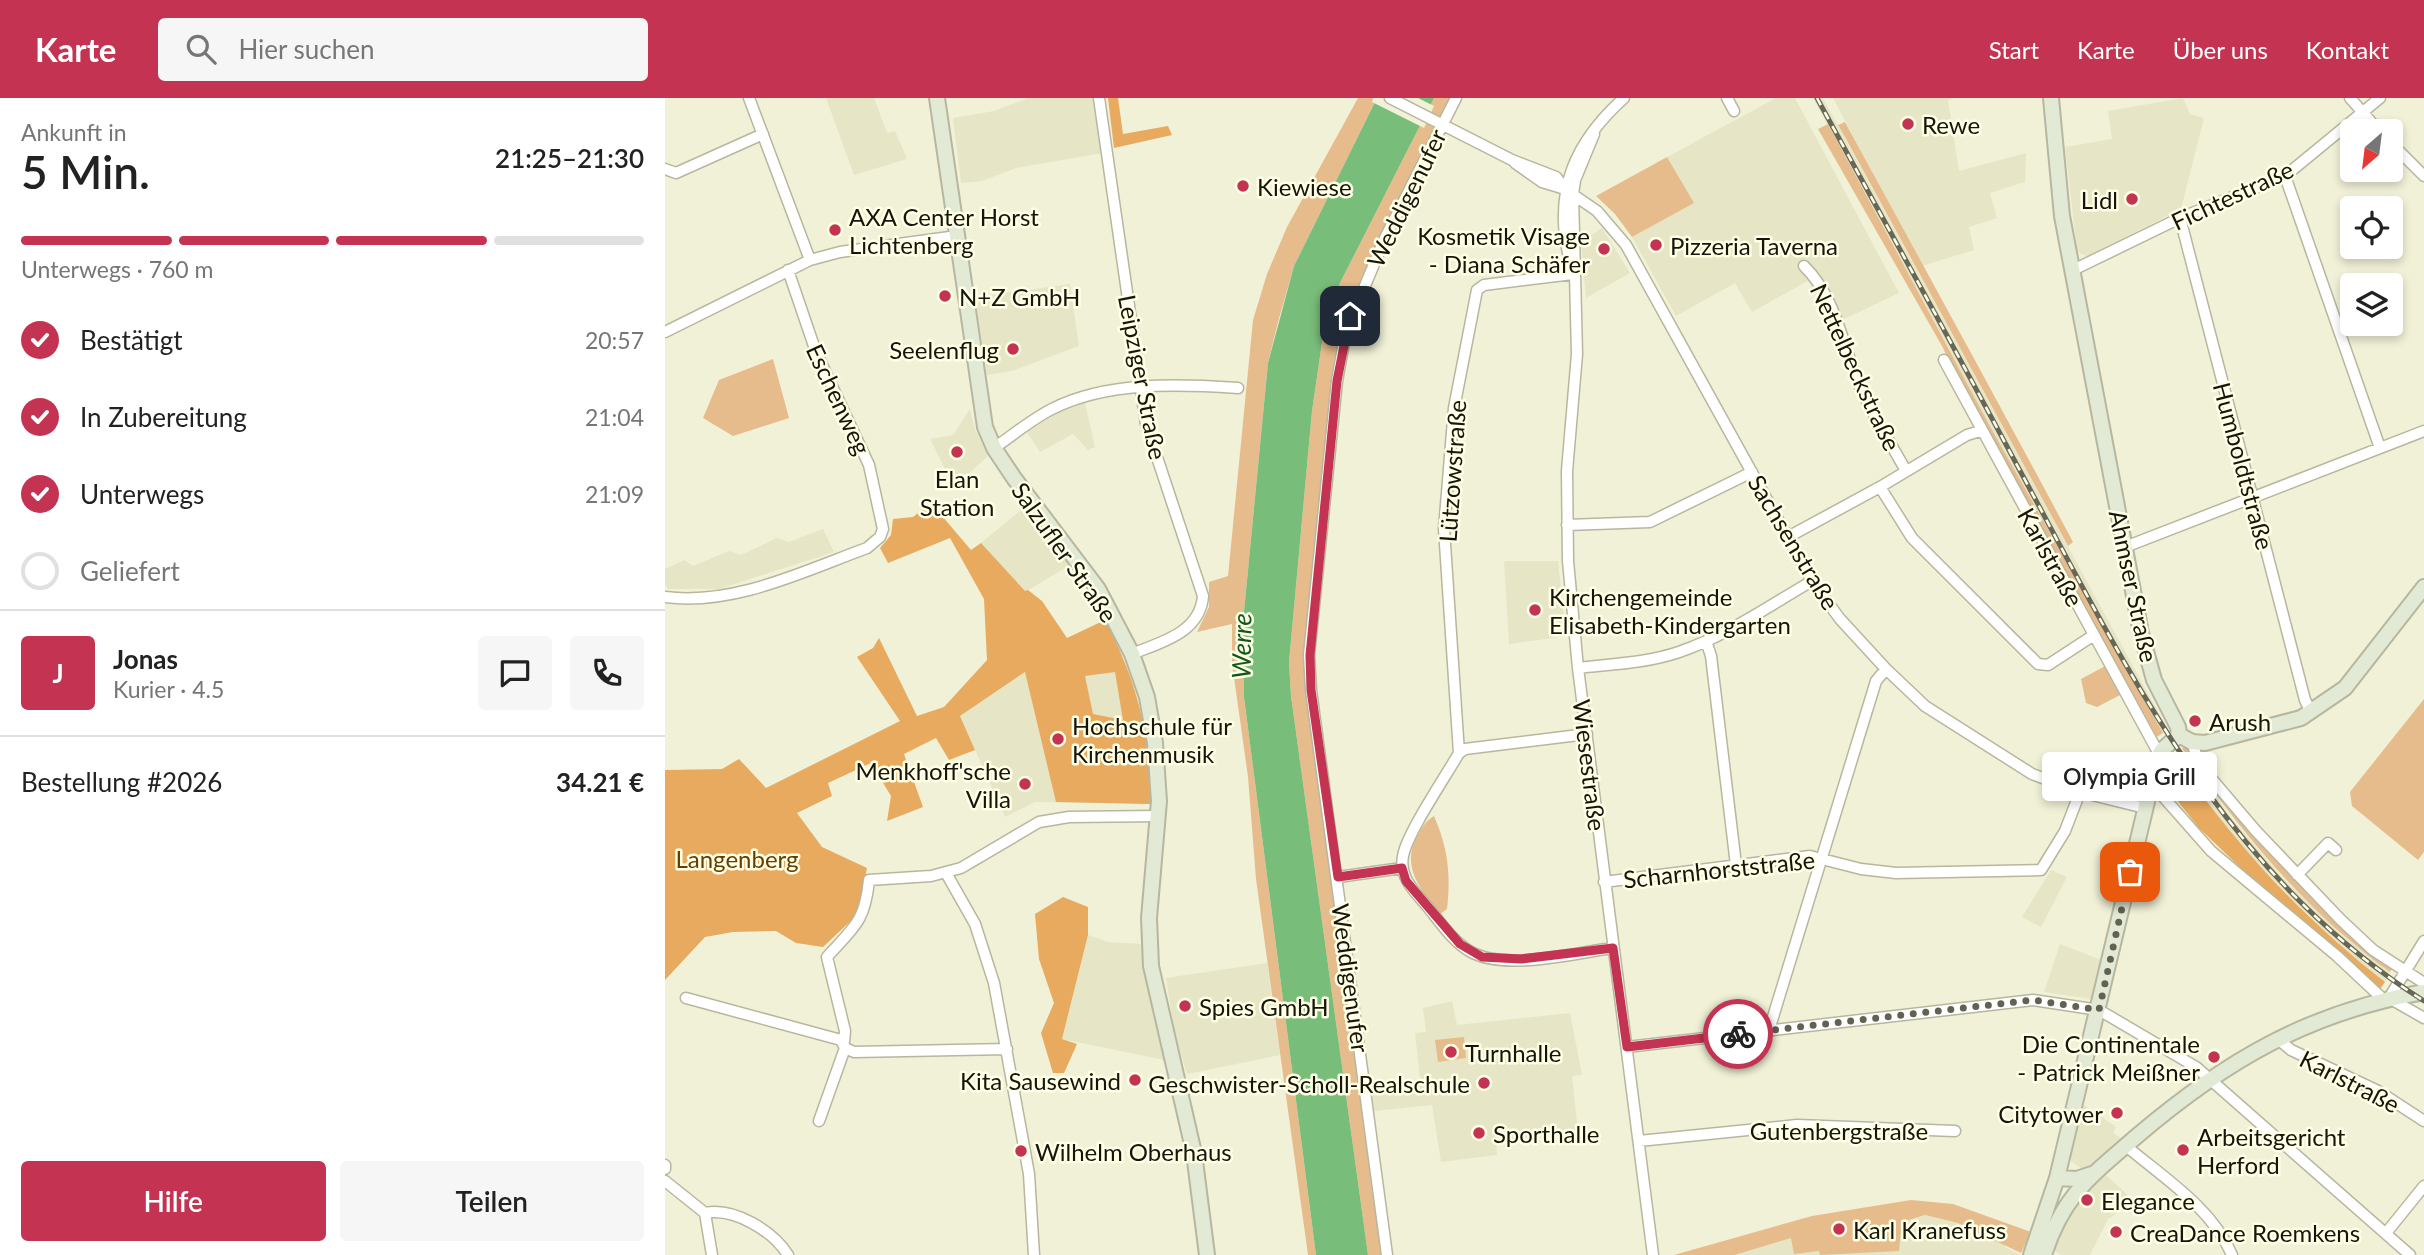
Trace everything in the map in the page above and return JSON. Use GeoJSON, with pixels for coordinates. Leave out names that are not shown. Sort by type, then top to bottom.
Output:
{"type":"FeatureCollection","features":[{"type":"Feature","properties":{"kind":"main road","name":"Salzufler Straße"},"geometry":{"type":"LineString","coordinates":[[937,98],[981,411],[994,448],[1081,565],[1132,654],[1141,674],[1152,721],[1159,816],[1149,918],[1151,966],[1194,1153],[1207,1255]]}},
{"type":"Feature","properties":{"kind":"main road","name":"Ahmser Straße"},"geometry":{"type":"LineString","coordinates":[[2051,98],[2060,202],[2071,271],[2146,656],[2154,681],[2185,739]]}},
{"type":"Feature","properties":{"kind":"main road"},"geometry":{"type":"LineString","coordinates":[[2031,1255],[2057,1178],[2159,754],[2185,739],[2205,743],[2301,718],[2312,712],[2351,683],[2424,587]]}},
{"type":"Feature","properties":{"kind":"main road"},"geometry":{"type":"LineString","coordinates":[[2052,1228],[2067,1200],[2126,1146],[2208,1078],[2278,1039],[2387,999],[2424,992]]}},
{"type":"Feature","properties":{"kind":"main road"},"geometry":{"type":"LineString","coordinates":[[2057,1178],[2077,1180],[2097,1172]]}},
{"type":"Feature","properties":{"kind":"main road"},"geometry":{"type":"LineString","coordinates":[[2044,1255],[2052,1228],[2057,1178]]}},
{"type":"Feature","properties":{"kind":"street"},"geometry":{"type":"LineString","coordinates":[[750,98],[810,260]]}},
{"type":"Feature","properties":{"kind":"street","name":"Leipziger Straße"},"geometry":{"type":"LineString","coordinates":[[1100,98],[1140,388],[1153,451],[1203,596],[1199,613],[1185,630],[1132,654]]}},
{"type":"Feature","properties":{"kind":"street"},"geometry":{"type":"LineString","coordinates":[[1390,98],[1512,160],[1536,179],[1555,189],[1569,192]]}},
{"type":"Feature","properties":{"kind":"street","name":"Weddigenufer"},"geometry":{"type":"LineString","coordinates":[[1387,1255],[1313,702],[1310,655],[1342,346],[1356,302],[1438,122],[1456,98]]}},
{"type":"Feature","properties":{"kind":"street","name":"Wiesestraße"},"geometry":{"type":"LineString","coordinates":[[1624,98],[1594,134],[1569,192],[1563,228],[1573,274],[1577,354],[1567,458],[1566,525],[1578,668],[1653,1255]]}},
{"type":"Feature","properties":{"kind":"street"},"geometry":{"type":"LineString","coordinates":[[1727,98],[1734,111]]}},
{"type":"Feature","properties":{"kind":"street"},"geometry":{"type":"LineString","coordinates":[[2350,98],[2368,119]]}},
{"type":"Feature","properties":{"kind":"street","name":"Fichtestraße"},"geometry":{"type":"LineString","coordinates":[[2071,271],[2180,218],[2285,176],[2380,98]]}},
{"type":"Feature","properties":{"kind":"street"},"geometry":{"type":"LineString","coordinates":[[666,171],[676,173],[763,134]]}},
{"type":"Feature","properties":{"kind":"street"},"geometry":{"type":"LineString","coordinates":[[2403,155],[2424,176]]}},
{"type":"Feature","properties":{"kind":"street"},"geometry":{"type":"LineString","coordinates":[[2285,176],[2380,448]]}},
{"type":"Feature","properties":{"kind":"street","name":"Sachsenstraße"},"geometry":{"type":"LineString","coordinates":[[1569,192],[1597,211],[1626,246],[1812,582],[1840,619],[1886,669],[1925,706],[2048,782],[2145,808]]}},
{"type":"Feature","properties":{"kind":"street","name":"Humboldtstraße"},"geometry":{"type":"LineString","coordinates":[[2180,218],[2305,700],[2312,712]]}},
{"type":"Feature","properties":{"kind":"street"},"geometry":{"type":"LineString","coordinates":[[665,332],[810,260],[840,252],[957,236]]}},
{"type":"Feature","properties":{"kind":"street","name":"Nettelbeckstraße"},"geometry":{"type":"LineString","coordinates":[[1804,266],[1816,278],[1829,303],[1863,393],[1906,471]]}},
{"type":"Feature","properties":{"kind":"street","name":"Eschenweg"},"geometry":{"type":"LineString","coordinates":[[665,597],[719,597],[779,580],[867,548],[880,537],[883,529],[869,465],[816,352],[788,271]]}},
{"type":"Feature","properties":{"kind":"street","name":"Lützowstraße"},"geometry":{"type":"LineString","coordinates":[[1459,753],[1444,528],[1454,408],[1477,290],[1484,285],[1573,274]]}},
{"type":"Feature","properties":{"kind":"street","name":"Karlstraße"},"geometry":{"type":"LineString","coordinates":[[1944,360],[1980,431],[2159,754]]}},
{"type":"Feature","properties":{"kind":"street"},"geometry":{"type":"LineString","coordinates":[[994,448],[1066,403],[1140,388],[1238,388]]}},
{"type":"Feature","properties":{"kind":"street","name":"Nettelbeckstraße"},"geometry":{"type":"LineString","coordinates":[[1788,537],[1980,431]]}},
{"type":"Feature","properties":{"kind":"street"},"geometry":{"type":"LineString","coordinates":[[2125,547],[2424,431]]}},
{"type":"Feature","properties":{"kind":"street"},"geometry":{"type":"LineString","coordinates":[[1566,525],[1650,522],[1752,472]]}},
{"type":"Feature","properties":{"kind":"street"},"geometry":{"type":"LineString","coordinates":[[1880,487],[1912,538],[2039,664],[2048,665],[2094,635]]}},
{"type":"Feature","properties":{"kind":"street"},"geometry":{"type":"LineString","coordinates":[[1578,668],[1655,658],[1706,641],[1812,582]]}},
{"type":"Feature","properties":{"kind":"street"},"geometry":{"type":"LineString","coordinates":[[1706,641],[1711,656],[1736,865]]}},
{"type":"Feature","properties":{"kind":"street"},"geometry":{"type":"LineString","coordinates":[[1769,1030],[1876,681],[1886,669]]}},
{"type":"Feature","properties":{"kind":"street"},"geometry":{"type":"LineString","coordinates":[[1587,734],[1465,749],[1459,753],[1403,853],[1402,868],[1406,881],[1449,932],[1460,944],[1482,957],[1521,959],[1613,948]]}},
{"type":"Feature","properties":{"kind":"street"},"geometry":{"type":"LineString","coordinates":[[2185,739],[2199,764],[2297,875],[2373,950],[2424,983]]}},
{"type":"Feature","properties":{"kind":"street"},"geometry":{"type":"LineString","coordinates":[[2151,783],[2219,858],[2387,999],[2424,1018]]}},
{"type":"Feature","properties":{"kind":"street","name":"Scharnhorststraße"},"geometry":{"type":"LineString","coordinates":[[1604,882],[1821,856],[1861,869],[1896,873],[2041,870],[2065,831],[2080,792]]}},
{"type":"Feature","properties":{"kind":"street"},"geometry":{"type":"LineString","coordinates":[[819,1121],[844,1045],[845,1031],[827,957],[860,921],[866,906],[869,880],[946,873],[978,859],[1039,822],[1069,817],[1159,816]]}},
{"type":"Feature","properties":{"kind":"street"},"geometry":{"type":"LineString","coordinates":[[2297,875],[2328,843],[2336,850]]}},
{"type":"Feature","properties":{"kind":"street"},"geometry":{"type":"LineString","coordinates":[[1338,877],[1402,868]]}},
{"type":"Feature","properties":{"kind":"street"},"geometry":{"type":"LineString","coordinates":[[946,873],[975,924],[986,954],[1007,1049],[1029,1174],[1034,1255]]}},
{"type":"Feature","properties":{"kind":"street"},"geometry":{"type":"LineString","coordinates":[[2387,999],[2424,941]]}},
{"type":"Feature","properties":{"kind":"street"},"geometry":{"type":"LineString","coordinates":[[686,998],[844,1045],[854,1052],[1007,1049]]}},
{"type":"Feature","properties":{"kind":"street"},"geometry":{"type":"LineString","coordinates":[[1627,1047],[2033,1000],[2099,1010],[2196,1067],[2410,1255]]}},
{"type":"Feature","properties":{"kind":"street","name":"Karlstraße"},"geometry":{"type":"LineString","coordinates":[[2278,1039],[2291,1050],[2378,1091],[2424,1121]]}},
{"type":"Feature","properties":{"kind":"street","name":"Gutenbergstraße"},"geometry":{"type":"LineString","coordinates":[[1639,1141],[1797,1125],[1955,1131]]}},
{"type":"Feature","properties":{"kind":"street"},"geometry":{"type":"LineString","coordinates":[[2126,1146],[2206,1214],[2220,1231],[2232,1255]]}},
{"type":"Feature","properties":{"kind":"street"},"geometry":{"type":"LineString","coordinates":[[665,1181],[705,1213],[727,1213],[774,1236],[788,1255]]}},
{"type":"Feature","properties":{"kind":"street"},"geometry":{"type":"LineString","coordinates":[[2386,1233],[2424,1186]]}},
{"type":"Feature","properties":{"kind":"street"},"geometry":{"type":"LineString","coordinates":[[705,1213],[712,1255]]}},
{"type":"Feature","properties":{"kind":"shaded area"},"geometry":{"type":"Polygon","coordinates":[[[826,98],[874,98],[887,133],[895,131],[907,159],[854,175],[826,98]]]}},
{"type":"Feature","properties":{"kind":"shaded area"},"geometry":{"type":"Polygon","coordinates":[[[1028,98],[1094,98],[1103,153],[1016,168],[982,181],[961,183],[953,118],[994,111],[1028,98]]]}},
{"type":"Feature","properties":{"kind":"shaded area"},"geometry":{"type":"Polygon","coordinates":[[[1358,98],[1377,98],[1294,266],[1268,363],[1243,622],[1244,697],[1316,1255],[1308,1255],[1256,879],[1248,777],[1232,663],[1232,624],[1197,632],[1209,607],[1209,582],[1228,576],[1253,320],[1267,274],[1287,227],[1358,98]]]}},
{"type":"Feature","properties":{"kind":"shaded area"},"geometry":{"type":"Polygon","coordinates":[[[1377,98],[1434,98],[1340,283],[1325,322],[1312,411],[1289,662],[1291,696],[1368,1255],[1316,1255],[1244,697],[1243,622],[1268,363],[1294,266],[1377,98]]]}},
{"type":"Feature","properties":{"kind":"shaded area"},"geometry":{"type":"Polygon","coordinates":[[[1434,98],[1452,98],[1364,276],[1343,330],[1307,655],[1384,1255],[1368,1255],[1291,696],[1289,662],[1312,411],[1325,322],[1340,283],[1434,98]]]}},
{"type":"Feature","properties":{"kind":"shaded area"},"geometry":{"type":"Polygon","coordinates":[[[1776,98],[1795,98],[1899,293],[1840,321],[1818,275],[1752,312],[1735,283],[1676,316],[1632,237],[1693,203],[1667,157],[1776,98]]]}},
{"type":"Feature","properties":{"kind":"shaded area"},"geometry":{"type":"Polygon","coordinates":[[[1813,98],[1823,98],[2168,730],[2163,733],[1991,428],[1813,98]]]}},
{"type":"Feature","properties":{"kind":"shaded area"},"geometry":{"type":"Polygon","coordinates":[[[1833,98],[1954,98],[1948,100],[1959,171],[2026,153],[2025,182],[1990,193],[1997,218],[1969,227],[1974,250],[1922,266],[1833,98]]]}},
{"type":"Feature","properties":{"kind":"shaded area"},"geometry":{"type":"Polygon","coordinates":[[[2183,98],[2190,114],[2204,118],[2181,209],[2087,256],[2081,254],[2077,250],[2065,147],[2112,139],[2108,111],[2183,98]]]}},
{"type":"Feature","properties":{"kind":"shaded area"},"geometry":{"type":"Polygon","coordinates":[[[1845,122],[2073,542],[2068,546],[1838,125],[1845,122]]]}},
{"type":"Feature","properties":{"kind":"shaded area"},"geometry":{"type":"Polygon","coordinates":[[[1828,124],[1991,428],[2163,733],[2157,737],[1971,406],[1942,346],[1818,129],[1828,124]]]}},
{"type":"Feature","properties":{"kind":"shaded area"},"geometry":{"type":"Polygon","coordinates":[[[1667,157],[1694,203],[1632,237],[1615,214],[1596,196],[1667,157]]]}},
{"type":"Feature","properties":{"kind":"shaded area"},"geometry":{"type":"Polygon","coordinates":[[[1602,228],[1630,273],[1586,298],[1581,242],[1602,228]]]}},
{"type":"Feature","properties":{"kind":"shaded area"},"geometry":{"type":"Polygon","coordinates":[[[1070,284],[1079,346],[1012,371],[987,375],[975,297],[1070,284]]]}},
{"type":"Feature","properties":{"kind":"shaded area"},"geometry":{"type":"Polygon","coordinates":[[[773,359],[789,418],[733,436],[703,418],[719,380],[773,359]]]}},
{"type":"Feature","properties":{"kind":"shaded area"},"geometry":{"type":"Polygon","coordinates":[[[1085,403],[1095,447],[1088,450],[1073,434],[1040,452],[1027,432],[1061,411],[1085,403]]]}},
{"type":"Feature","properties":{"kind":"shaded area"},"geometry":{"type":"Polygon","coordinates":[[[970,409],[975,429],[988,456],[954,487],[930,439],[953,435],[970,409]]]}},
{"type":"Feature","properties":{"kind":"shaded area"},"geometry":{"type":"Polygon","coordinates":[[[1026,506],[1070,565],[1025,592],[981,543],[1026,506]]]}},
{"type":"Feature","properties":{"kind":"shaded area"},"geometry":{"type":"Polygon","coordinates":[[[823,529],[834,552],[719,589],[668,589],[665,583],[665,569],[684,560],[693,566],[729,551],[741,555],[777,538],[789,542],[823,529]]]}},
{"type":"Feature","properties":{"kind":"shaded area","name":"Kirchengemeinde Elisabeth-Kindergarten"},"geometry":{"type":"Polygon","coordinates":[[[1504,561],[1558,561],[1566,636],[1509,644],[1504,561]]]}},
{"type":"Feature","properties":{"kind":"shaded area"},"geometry":{"type":"Polygon","coordinates":[[[2109,664],[2124,693],[2097,707],[2086,703],[2081,679],[2109,664]]]}},
{"type":"Feature","properties":{"kind":"shaded area","name":"Hochschule für Kirchenmusik"},"geometry":{"type":"Polygon","coordinates":[[[1117,665],[1145,729],[1150,804],[1035,802],[1005,817],[960,716],[1026,672],[1117,665]]]}},
{"type":"Feature","properties":{"kind":"shaded area"},"geometry":{"type":"Polygon","coordinates":[[[2424,699],[2424,852],[2418,860],[2352,806],[2350,792],[2424,699]]]}},
{"type":"Feature","properties":{"kind":"shaded area"},"geometry":{"type":"Polygon","coordinates":[[[2187,747],[2205,775],[2393,967],[2390,972],[2330,923],[2277,869],[2228,810],[2182,748],[2187,747]]]}},
{"type":"Feature","properties":{"kind":"shaded area"},"geometry":{"type":"Polygon","coordinates":[[[2182,748],[2233,820],[2284,879],[2346,938],[2390,972],[2385,982],[2325,934],[2238,844],[2174,755],[2182,748]]]}},
{"type":"Feature","properties":{"kind":"shaded area"},"geometry":{"type":"Polygon","coordinates":[[[1434,816],[1443,839],[1449,884],[1447,909],[1440,914],[1420,888],[1411,858],[1412,848],[1419,834],[1426,822],[1434,816]]]}},
{"type":"Feature","properties":{"kind":"shaded area"},"geometry":{"type":"Polygon","coordinates":[[[2051,870],[2067,877],[2041,927],[2022,917],[2051,870]]]}},
{"type":"Feature","properties":{"kind":"shaded area"},"geometry":{"type":"Polygon","coordinates":[[[1088,935],[1108,942],[1142,944],[1148,989],[1164,1060],[1062,1039],[1088,935]]]}},
{"type":"Feature","properties":{"kind":"shaded area"},"geometry":{"type":"Polygon","coordinates":[[[2060,944],[2101,960],[2091,999],[2044,992],[2060,944]]]}},
{"type":"Feature","properties":{"kind":"shaded area"},"geometry":{"type":"Polygon","coordinates":[[[1267,963],[1280,1055],[1187,1074],[1174,1031],[1166,978],[1267,963]]]}},
{"type":"Feature","properties":{"kind":"shaded area","name":"Geschwister-Scholl-Realschule"},"geometry":{"type":"Polygon","coordinates":[[[1452,1001],[1457,1025],[1570,1013],[1582,1075],[1572,1076],[1578,1132],[1496,1141],[1497,1155],[1441,1162],[1432,1105],[1374,1111],[1371,1086],[1420,1079],[1415,1033],[1426,1032],[1423,1008],[1452,1001]]]}},
{"type":"Feature","properties":{"kind":"shaded area","name":"Turnhalle"},"geometry":{"type":"Polygon","coordinates":[[[1464,1037],[1466,1058],[1438,1062],[1435,1040],[1464,1037]]]}},
{"type":"Feature","properties":{"kind":"shaded area"},"geometry":{"type":"Polygon","coordinates":[[[2084,1105],[2116,1127],[2113,1133],[2122,1139],[2083,1170],[2070,1160],[2084,1105]]]}},
{"type":"Feature","properties":{"kind":"shaded area"},"geometry":{"type":"Polygon","coordinates":[[[2106,1175],[2134,1201],[2108,1219],[2090,1255],[2062,1255],[2052,1250],[2069,1211],[2106,1175]]]}},
{"type":"Feature","properties":{"kind":"shaded area"},"geometry":{"type":"Polygon","coordinates":[[[1911,1200],[1953,1204],[2031,1232],[2021,1253],[1958,1223],[1925,1215],[1902,1222],[1899,1251],[1820,1255],[1819,1251],[1794,1254],[1791,1238],[1735,1255],[1674,1255],[1812,1216],[1911,1200]]]}},
{"type":"Feature","properties":{"kind":"shaded area"},"geometry":{"type":"Polygon","coordinates":[[[1925,1215],[1958,1223],[2006,1244],[2005,1247],[2021,1255],[1735,1255],[1791,1238],[1902,1222],[1925,1215]]]}},
{"type":"Feature","properties":{"kind":"green space"},"geometry":{"type":"Polygon","coordinates":[[[1108,98],[1118,98],[1123,134],[1168,126],[1172,135],[1114,148],[1108,98]]]}},
{"type":"Feature","properties":{"kind":"green space","name":"Langenberg"},"geometry":{"type":"Polygon","coordinates":[[[931,503],[971,550],[981,543],[1025,591],[1028,590],[1042,601],[1067,638],[1105,620],[1126,665],[1140,709],[1148,755],[1150,804],[1056,802],[1025,672],[960,716],[975,750],[949,760],[936,738],[904,754],[923,807],[887,821],[891,796],[871,763],[828,783],[832,796],[797,813],[822,847],[867,868],[858,914],[823,947],[796,943],[776,931],[733,932],[705,937],[665,980],[665,770],[722,769],[739,759],[766,788],[900,721],[857,657],[873,648],[879,638],[917,716],[944,707],[987,660],[984,599],[950,538],[888,563],[880,548],[891,535],[893,519],[913,517],[931,503]],[[1115,672],[1085,676],[1093,714],[1123,720],[1115,672]]]}},
{"type":"Feature","properties":{"kind":"green space"},"geometry":{"type":"Polygon","coordinates":[[[2174,755],[2220,818],[2270,877],[2325,931],[2385,982],[2380,989],[2245,872],[2199,828],[2164,784],[2163,776],[2174,755]]]}},
{"type":"Feature","properties":{"kind":"green space"},"geometry":{"type":"Polygon","coordinates":[[[1063,897],[1088,907],[1088,935],[1062,1039],[1077,1044],[1064,1073],[1053,1073],[1041,1033],[1054,1003],[1039,959],[1035,914],[1063,897]]]}},
{"type":"Feature","properties":{"kind":"pier"},"geometry":{"type":"Polygon","coordinates":[[[1373,98],[1418,98],[1434,106],[1424,128],[1372,102],[1373,98]]]}},
{"type":"Feature","properties":{"kind":"waterway"},"geometry":{"type":"LineString","coordinates":[[974,866],[981,862]]}},
{"type":"Feature","properties":{"kind":"railway"},"geometry":{"type":"LineString","coordinates":[[1817,98],[2099,618],[2186,762],[2236,829],[2291,892],[2353,950],[2424,1001]]}},
{"type":"Feature","properties":{"kind":"way so far"},"geometry":{"type":"LineString","coordinates":[[1738,1034],[1966,1005],[2033,1000],[2099,1010],[2130,872]]}},
{"type":"Feature","properties":{"kind":"place","name":"Rewe"},"geometry":{"type":"Point","coordinates":[1908,124]}},
{"type":"Feature","properties":{"kind":"place","name":"Kiewiese"},"geometry":{"type":"Point","coordinates":[1243,186]}},
{"type":"Feature","properties":{"kind":"place","name":"Lidl"},"geometry":{"type":"Point","coordinates":[2132,199]}},
{"type":"Feature","properties":{"kind":"place","name":"AXA Center Horst Lichtenberg"},"geometry":{"type":"Point","coordinates":[835,230]}},
{"type":"Feature","properties":{"kind":"place","name":"Pizzeria Taverna"},"geometry":{"type":"Point","coordinates":[1656,245]}},
{"type":"Feature","properties":{"kind":"place","name":"Kosmetik Visage - Diana Schäfer"},"geometry":{"type":"Point","coordinates":[1604,249]}},
{"type":"Feature","properties":{"kind":"place","name":"N+Z GmbH"},"geometry":{"type":"Point","coordinates":[945,296]}},
{"type":"Feature","properties":{"kind":"place","name":"Seelenflug"},"geometry":{"type":"Point","coordinates":[1013,349]}},
{"type":"Feature","properties":{"kind":"place","name":"Elan Station"},"geometry":{"type":"Point","coordinates":[957,452]}},
{"type":"Feature","properties":{"kind":"place","name":"Kirchengemeinde Elisabeth-Kindergarten"},"geometry":{"type":"Point","coordinates":[1535,610]}},
{"type":"Feature","properties":{"kind":"place","name":"Arush"},"geometry":{"type":"Point","coordinates":[2195,721]}},
{"type":"Feature","properties":{"kind":"place","name":"Hochschule für Kirchenmusik"},"geometry":{"type":"Point","coordinates":[1058,739]}},
{"type":"Feature","properties":{"kind":"place","name":"Menkhoff'sche Villa"},"geometry":{"type":"Point","coordinates":[1025,784]}},
{"type":"Feature","properties":{"kind":"place","name":"Olympia Grill"},"geometry":{"type":"Point","coordinates":[2130,872]}},
{"type":"Feature","properties":{"kind":"place","name":"Spies GmbH"},"geometry":{"type":"Point","coordinates":[1185,1006]}},
{"type":"Feature","properties":{"kind":"place","name":"Turnhalle"},"geometry":{"type":"Point","coordinates":[1451,1052]}},
{"type":"Feature","properties":{"kind":"place","name":"Die Continentale - Patrick Meißner"},"geometry":{"type":"Point","coordinates":[2214,1057]}},
{"type":"Feature","properties":{"kind":"place","name":"Kita Sausewind"},"geometry":{"type":"Point","coordinates":[1135,1080]}},
{"type":"Feature","properties":{"kind":"place","name":"Geschwister-Scholl-Realschule"},"geometry":{"type":"Point","coordinates":[1484,1083]}},
{"type":"Feature","properties":{"kind":"place","name":"Citytower"},"geometry":{"type":"Point","coordinates":[2117,1113]}},
{"type":"Feature","properties":{"kind":"place","name":"Sporthalle"},"geometry":{"type":"Point","coordinates":[1479,1133]}},
{"type":"Feature","properties":{"kind":"place","name":"Arbeitsgericht Herford"},"geometry":{"type":"Point","coordinates":[2183,1150]}},
{"type":"Feature","properties":{"kind":"place","name":"Wilhelm Oberhaus"},"geometry":{"type":"Point","coordinates":[1021,1151]}},
{"type":"Feature","properties":{"kind":"place","name":"Elegance"},"geometry":{"type":"Point","coordinates":[2087,1200]}},
{"type":"Feature","properties":{"kind":"place","name":"Karl Kranefuss"},"geometry":{"type":"Point","coordinates":[1839,1229]}},
{"type":"Feature","properties":{"kind":"place","name":"CreaDance Roemkens"},"geometry":{"type":"Point","coordinates":[2116,1232]}},
{"type":"Feature","properties":{"kind":"route"},"geometry":{"type":"LineString","coordinates":[[1350,316],[1337,381],[1310,655],[1311,690],[1338,877],[1402,868],[1406,881],[1449,932],[1460,944],[1482,957],[1494,960],[1521,959],[1613,948],[1627,1047],[1738,1034]]}},
{"type":"Feature","properties":{"kind":"water label","name":"Werre"},"geometry":{"type":"Point","coordinates":[1241,646]}}]}
